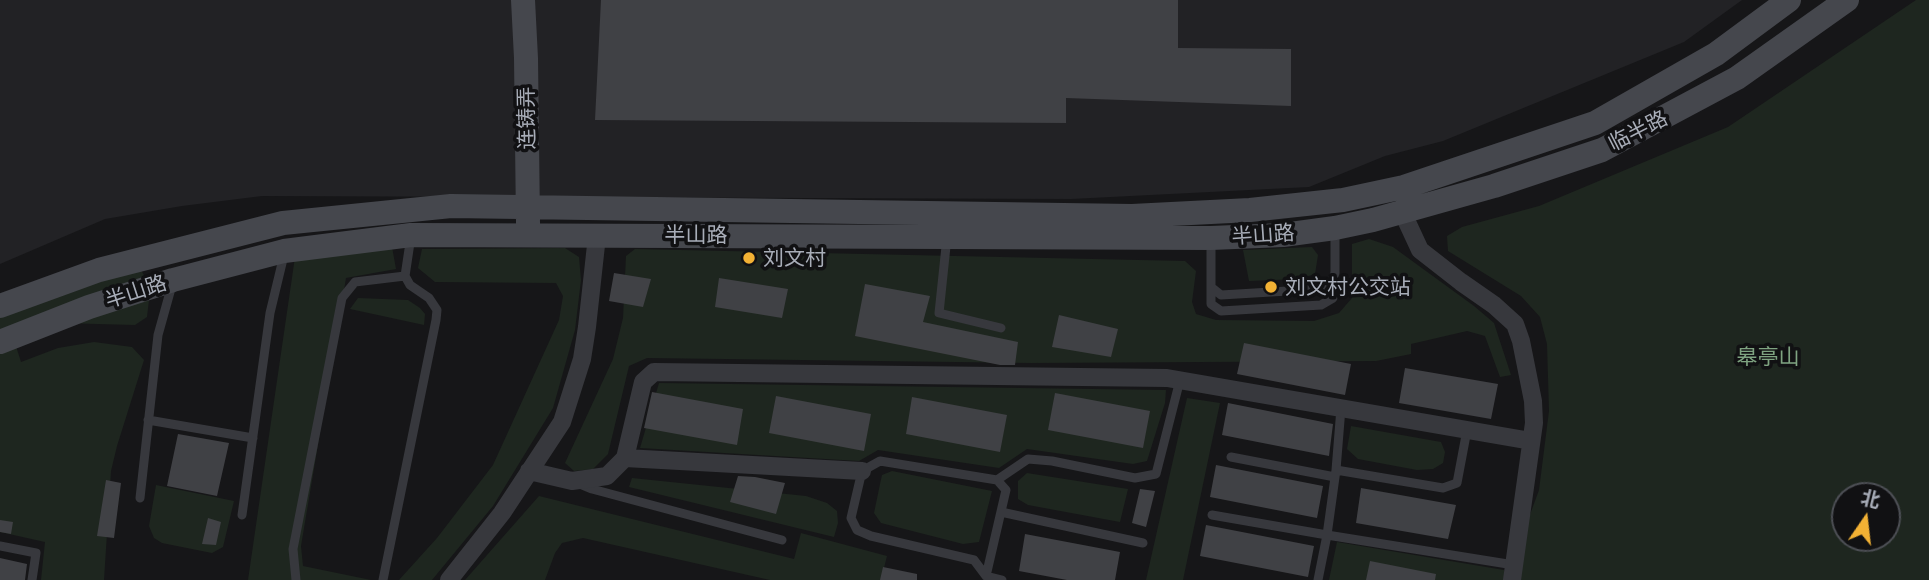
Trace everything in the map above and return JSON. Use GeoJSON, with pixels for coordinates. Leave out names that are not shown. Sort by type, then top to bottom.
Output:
{"type":"FeatureCollection","features":[{"type":"Feature","properties":{"kind":"main road","name":"连铸弄"},"geometry":{"type":"LineString","coordinates":[[523,0],[528,235]]}},
{"type":"Feature","properties":{"kind":"main road","name":"临半路"},"geometry":{"type":"LineString","coordinates":[[1405,199],[1595,123],[1716,54],[1789,0]]}},
{"type":"Feature","properties":{"kind":"main road","name":"临半路"},"geometry":{"type":"LineString","coordinates":[[1405,199],[1493,186],[1602,150],[1737,78],[1847,0]]}},
{"type":"Feature","properties":{"kind":"main road","name":"半山路"},"geometry":{"type":"LineString","coordinates":[[0,306],[99,270],[283,223],[451,206],[1132,216],[1250,210],[1343,200],[1405,199]]}},
{"type":"Feature","properties":{"kind":"main road","name":"半山路"},"geometry":{"type":"LineString","coordinates":[[0,342],[89,307],[173,280],[284,251],[411,235],[1211,238],[1283,235],[1335,228],[1405,199]]}},
{"type":"Feature","properties":{"kind":"street"},"geometry":{"type":"LineString","coordinates":[[1405,199],[1407,222],[1420,250],[1515,324],[1526,361],[1534,424],[1513,573]]}},
{"type":"Feature","properties":{"kind":"street"},"geometry":{"type":"LineString","coordinates":[[449,580],[502,513],[562,422],[582,359],[597,236]]}},
{"type":"Feature","properties":{"kind":"street"},"geometry":{"type":"LineString","coordinates":[[529,471],[572,481],[607,476],[625,458],[643,382],[654,372],[1167,378],[1531,442]]}},
{"type":"Feature","properties":{"kind":"street"},"geometry":{"type":"LineString","coordinates":[[625,458],[862,471]]}},
{"type":"Feature","properties":{"kind":"lane"},"geometry":{"type":"LineString","coordinates":[[1211,238],[1211,304],[1221,311],[1321,305],[1333,298],[1335,228]]}},
{"type":"Feature","properties":{"kind":"lane"},"geometry":{"type":"LineString","coordinates":[[383,580],[437,310],[429,298],[410,285],[405,276],[411,235]]}},
{"type":"Feature","properties":{"kind":"lane"},"geometry":{"type":"LineString","coordinates":[[947,235],[939,313],[1001,328]]}},
{"type":"Feature","properties":{"kind":"lane"},"geometry":{"type":"LineString","coordinates":[[242,515],[270,313],[284,251]]}},
{"type":"Feature","properties":{"kind":"lane"},"geometry":{"type":"LineString","coordinates":[[1211,287],[1221,295],[1329,288],[1335,273]]}},
{"type":"Feature","properties":{"kind":"lane"},"geometry":{"type":"LineString","coordinates":[[296,580],[293,550],[342,298],[355,282],[405,276]]}},
{"type":"Feature","properties":{"kind":"lane"},"geometry":{"type":"LineString","coordinates":[[139,498],[158,335],[173,280]]}},
{"type":"Feature","properties":{"kind":"lane"},"geometry":{"type":"LineString","coordinates":[[998,481],[1028,459],[1052,461],[1135,478],[1156,474],[1180,380]]}},
{"type":"Feature","properties":{"kind":"lane"},"geometry":{"type":"LineString","coordinates":[[1318,580],[1335,474],[1341,408]]}},
{"type":"Feature","properties":{"kind":"lane"},"geometry":{"type":"LineString","coordinates":[[148,420],[253,438]]}},
{"type":"Feature","properties":{"kind":"lane"},"geometry":{"type":"LineString","coordinates":[[1231,457],[1443,488],[1457,483],[1467,430]]}},
{"type":"Feature","properties":{"kind":"lane"},"geometry":{"type":"LineString","coordinates":[[986,576],[1006,490],[998,481],[880,461],[862,471],[851,519],[857,530],[871,536],[974,560],[986,576],[1002,580]]}},
{"type":"Feature","properties":{"kind":"lane"},"geometry":{"type":"LineString","coordinates":[[572,481],[592,489],[782,540]]}},
{"type":"Feature","properties":{"kind":"lane"},"geometry":{"type":"LineString","coordinates":[[1001,512],[1143,543]]}},
{"type":"Feature","properties":{"kind":"lane"},"geometry":{"type":"LineString","coordinates":[[1212,515],[1513,573]]}},
{"type":"Feature","properties":{"kind":"lane"},"geometry":{"type":"LineString","coordinates":[[0,546],[36,553],[32,580]]}},
{"type":"Feature","properties":{"kind":"shaded area"},"geometry":{"type":"Polygon","coordinates":[[[0,0],[1742,0],[1684,42],[1443,141],[1385,156],[1309,187],[1071,199],[262,196],[105,219],[0,264],[0,0]]]}},
{"type":"Feature","properties":{"kind":"green space","name":"皋亭山"},"geometry":{"type":"Polygon","coordinates":[[[1916,0],[1929,0],[1929,580],[1518,580],[1520,542],[1539,490],[1549,411],[1547,344],[1540,317],[1521,296],[1448,251],[1447,236],[1462,227],[1539,206],[1728,127],[1916,0]]]}},
{"type":"Feature","properties":{"kind":"green space"},"geometry":{"type":"Polygon","coordinates":[[[1369,239],[1393,247],[1494,323],[1511,375],[1500,377],[1485,336],[1467,331],[1411,344],[1411,354],[1376,361],[1031,363],[647,358],[629,366],[608,454],[593,469],[574,471],[565,463],[613,359],[623,318],[626,256],[635,249],[1185,261],[1196,271],[1192,302],[1196,314],[1216,320],[1314,321],[1339,313],[1352,298],[1352,244],[1369,239]]]}},
{"type":"Feature","properties":{"kind":"green space"},"geometry":{"type":"Polygon","coordinates":[[[392,247],[396,269],[346,278],[301,546],[303,566],[371,580],[248,580],[295,257],[392,247]]]}},
{"type":"Feature","properties":{"kind":"green space"},"geometry":{"type":"Polygon","coordinates":[[[1312,247],[1318,255],[1315,274],[1298,279],[1249,281],[1243,250],[1312,247]]]}},
{"type":"Feature","properties":{"kind":"green space"},"geometry":{"type":"Polygon","coordinates":[[[565,248],[579,257],[581,280],[575,330],[553,408],[493,506],[432,580],[399,580],[437,538],[493,465],[559,320],[563,296],[556,283],[435,282],[418,268],[422,249],[565,248]]]}},
{"type":"Feature","properties":{"kind":"green space"},"geometry":{"type":"Polygon","coordinates":[[[139,266],[148,283],[149,300],[147,317],[135,325],[60,323],[15,343],[21,362],[58,348],[94,342],[132,347],[144,360],[111,471],[104,580],[41,580],[45,542],[0,532],[0,310],[139,266]]]}},
{"type":"Feature","properties":{"kind":"green space"},"geometry":{"type":"Polygon","coordinates":[[[358,298],[408,300],[425,314],[424,325],[350,309],[358,298]]]}},
{"type":"Feature","properties":{"kind":"green space"},"geometry":{"type":"Polygon","coordinates":[[[659,383],[1166,390],[1165,403],[1147,461],[1133,464],[1027,449],[999,468],[878,450],[859,461],[640,448],[659,383]]]}},
{"type":"Feature","properties":{"kind":"green space"},"geometry":{"type":"Polygon","coordinates":[[[1187,398],[1220,403],[1183,580],[1146,580],[1187,398]]]}},
{"type":"Feature","properties":{"kind":"green space"},"geometry":{"type":"Polygon","coordinates":[[[1351,426],[1441,442],[1445,452],[1443,463],[1433,469],[1417,470],[1358,459],[1347,449],[1351,426]]]}},
{"type":"Feature","properties":{"kind":"green space"},"geometry":{"type":"Polygon","coordinates":[[[892,471],[992,491],[979,542],[963,544],[881,523],[874,513],[880,484],[882,475],[892,471]]]}},
{"type":"Feature","properties":{"kind":"green space"},"geometry":{"type":"Polygon","coordinates":[[[1027,473],[1128,489],[1120,522],[1028,505],[1018,499],[1018,481],[1027,473]]]}},
{"type":"Feature","properties":{"kind":"green space"},"geometry":{"type":"Polygon","coordinates":[[[632,478],[806,496],[827,503],[837,511],[838,523],[834,537],[629,487],[632,478]]]}},
{"type":"Feature","properties":{"kind":"green space"},"geometry":{"type":"Polygon","coordinates":[[[156,485],[234,501],[223,547],[212,553],[162,543],[154,538],[149,526],[156,485]]]}},
{"type":"Feature","properties":{"kind":"green space"},"geometry":{"type":"Polygon","coordinates":[[[539,496],[794,559],[801,533],[887,556],[881,580],[770,580],[583,538],[562,543],[555,553],[545,580],[465,580],[539,496]]]}},
{"type":"Feature","properties":{"kind":"green space"},"geometry":{"type":"Polygon","coordinates":[[[1337,542],[1504,570],[1504,580],[1329,580],[1337,542]]]}},
{"type":"Feature","properties":{"kind":"building"},"geometry":{"type":"Polygon","coordinates":[[[601,0],[1178,0],[1178,48],[1291,49],[1291,106],[1066,98],[1066,123],[595,120],[601,0]]]}},
{"type":"Feature","properties":{"kind":"building"},"geometry":{"type":"Polygon","coordinates":[[[614,273],[651,279],[643,307],[609,301],[614,273]]]}},
{"type":"Feature","properties":{"kind":"building"},"geometry":{"type":"Polygon","coordinates":[[[719,278],[788,289],[782,318],[715,307],[719,278]]]}},
{"type":"Feature","properties":{"kind":"building"},"geometry":{"type":"Polygon","coordinates":[[[865,284],[930,296],[923,322],[1018,342],[1015,365],[1000,365],[855,336],[865,284]]]}},
{"type":"Feature","properties":{"kind":"building"},"geometry":{"type":"Polygon","coordinates":[[[1059,315],[1118,329],[1111,357],[1052,347],[1059,315]]]}},
{"type":"Feature","properties":{"kind":"building"},"geometry":{"type":"Polygon","coordinates":[[[1244,343],[1351,364],[1345,395],[1237,374],[1244,343]]]}},
{"type":"Feature","properties":{"kind":"building"},"geometry":{"type":"Polygon","coordinates":[[[1405,368],[1498,384],[1491,419],[1399,403],[1405,368]]]}},
{"type":"Feature","properties":{"kind":"building"},"geometry":{"type":"Polygon","coordinates":[[[652,392],[743,409],[737,445],[644,428],[652,392]]]}},
{"type":"Feature","properties":{"kind":"building"},"geometry":{"type":"Polygon","coordinates":[[[1055,393],[1150,411],[1143,448],[1048,430],[1055,393]]]}},
{"type":"Feature","properties":{"kind":"building"},"geometry":{"type":"Polygon","coordinates":[[[776,396],[871,414],[864,451],[769,433],[776,396]]]}},
{"type":"Feature","properties":{"kind":"building"},"geometry":{"type":"Polygon","coordinates":[[[912,397],[1007,415],[1000,452],[906,434],[912,397]]]}},
{"type":"Feature","properties":{"kind":"building"},"geometry":{"type":"Polygon","coordinates":[[[1228,403],[1333,424],[1329,456],[1222,435],[1228,403]]]}},
{"type":"Feature","properties":{"kind":"building"},"geometry":{"type":"Polygon","coordinates":[[[178,434],[229,443],[217,496],[167,486],[178,434]]]}},
{"type":"Feature","properties":{"kind":"building"},"geometry":{"type":"Polygon","coordinates":[[[1216,465],[1323,486],[1317,518],[1210,497],[1216,465]]]}},
{"type":"Feature","properties":{"kind":"building"},"geometry":{"type":"Polygon","coordinates":[[[738,476],[785,483],[776,514],[730,502],[738,476]]]}},
{"type":"Feature","properties":{"kind":"building"},"geometry":{"type":"Polygon","coordinates":[[[106,480],[121,483],[114,538],[97,536],[106,480]]]}},
{"type":"Feature","properties":{"kind":"building"},"geometry":{"type":"Polygon","coordinates":[[[1361,488],[1456,505],[1448,539],[1356,523],[1361,488]]]}},
{"type":"Feature","properties":{"kind":"building"},"geometry":{"type":"Polygon","coordinates":[[[1140,489],[1155,491],[1146,527],[1132,523],[1140,489]]]}},
{"type":"Feature","properties":{"kind":"building"},"geometry":{"type":"Polygon","coordinates":[[[208,518],[221,522],[216,545],[202,544],[208,518]]]}},
{"type":"Feature","properties":{"kind":"building"},"geometry":{"type":"Polygon","coordinates":[[[0,520],[13,522],[11,534],[0,532],[0,520]]]}},
{"type":"Feature","properties":{"kind":"building"},"geometry":{"type":"Polygon","coordinates":[[[1206,525],[1314,546],[1308,577],[1200,556],[1206,525]]]}},
{"type":"Feature","properties":{"kind":"building"},"geometry":{"type":"Polygon","coordinates":[[[1025,534],[1120,552],[1115,580],[1067,580],[1019,571],[1025,534]]]}},
{"type":"Feature","properties":{"kind":"building"},"geometry":{"type":"Polygon","coordinates":[[[0,558],[27,564],[25,580],[0,580],[0,558]]]}},
{"type":"Feature","properties":{"kind":"building"},"geometry":{"type":"Polygon","coordinates":[[[1370,561],[1436,574],[1435,580],[1366,580],[1370,561]]]}},
{"type":"Feature","properties":{"kind":"building"},"geometry":{"type":"Polygon","coordinates":[[[883,567],[917,574],[917,580],[880,580],[883,567]]]}},
{"type":"Feature","properties":{"kind":"place","name":"刘文村"},"geometry":{"type":"Point","coordinates":[749,258]}},
{"type":"Feature","properties":{"kind":"place","name":"刘文村公交站"},"geometry":{"type":"Point","coordinates":[1271,287]}}]}
